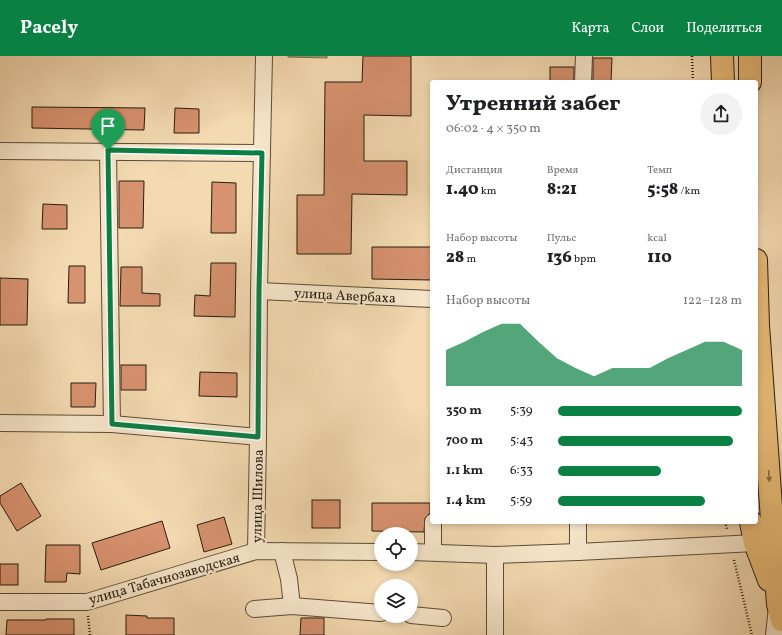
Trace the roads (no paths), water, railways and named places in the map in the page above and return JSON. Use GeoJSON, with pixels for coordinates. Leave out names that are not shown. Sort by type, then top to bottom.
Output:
{"type":"FeatureCollection","features":[{"type":"Feature","properties":{"kind":"main road"},"geometry":{"type":"LineString","coordinates":[[722,56],[723,80]]}},
{"type":"Feature","properties":{"kind":"main road"},"geometry":{"type":"LineString","coordinates":[[750,56],[750,80]]}},
{"type":"Feature","properties":{"kind":"main road"},"geometry":{"type":"LineString","coordinates":[[758,325],[780,612]]}},
{"type":"Feature","properties":{"kind":"main road"},"geometry":{"type":"LineString","coordinates":[[753,532],[780,612]]}},
{"type":"Feature","properties":{"kind":"street","name":"улица Шилова"},"geometry":{"type":"LineString","coordinates":[[256,551],[259,291],[264,56]]}},
{"type":"Feature","properties":{"kind":"street"},"geometry":{"type":"LineString","coordinates":[[583,80],[584,56]]}},
{"type":"Feature","properties":{"kind":"street"},"geometry":{"type":"LineString","coordinates":[[108,150],[112,424]]}},
{"type":"Feature","properties":{"kind":"street"},"geometry":{"type":"LineString","coordinates":[[0,151],[108,150],[262,153]]}},
{"type":"Feature","properties":{"kind":"street","name":"улица Авербаха"},"geometry":{"type":"LineString","coordinates":[[259,291],[430,299]]}},
{"type":"Feature","properties":{"kind":"street"},"geometry":{"type":"LineString","coordinates":[[0,423],[112,424],[258,437]]}},
{"type":"Feature","properties":{"kind":"street"},"geometry":{"type":"LineString","coordinates":[[433,524],[433,552]]}},
{"type":"Feature","properties":{"kind":"street"},"geometry":{"type":"LineString","coordinates":[[578,524],[578,552]]}},
{"type":"Feature","properties":{"kind":"street"},"geometry":{"type":"LineString","coordinates":[[418,552],[495,555],[730,544],[753,532]]}},
{"type":"Feature","properties":{"kind":"street","name":"улица Табачнозаводская"},"geometry":{"type":"LineString","coordinates":[[0,602],[87,602],[256,551],[374,552]]}},
{"type":"Feature","properties":{"kind":"street"},"geometry":{"type":"LineString","coordinates":[[282,551],[289,579],[292,606]]}},
{"type":"Feature","properties":{"kind":"street"},"geometry":{"type":"LineString","coordinates":[[495,555],[495,635]]}},
{"type":"Feature","properties":{"kind":"street"},"geometry":{"type":"LineString","coordinates":[[254,609],[292,606],[374,612]]}},
{"type":"Feature","properties":{"kind":"street"},"geometry":{"type":"LineString","coordinates":[[774,635],[780,612]]}},
{"type":"Feature","properties":{"kind":"street"},"geometry":{"type":"LineString","coordinates":[[418,616],[443,618]]}}]}
